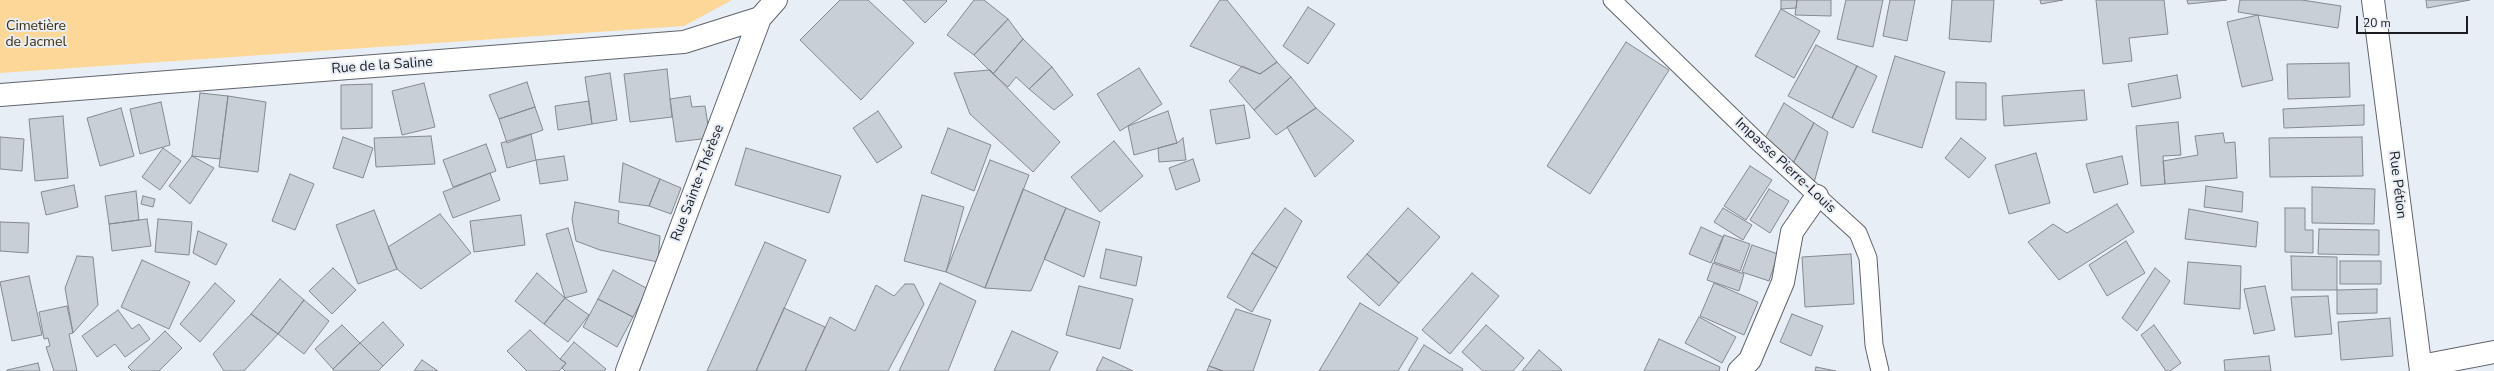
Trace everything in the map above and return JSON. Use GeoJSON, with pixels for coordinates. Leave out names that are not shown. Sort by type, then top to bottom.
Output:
{"type":"FeatureCollection","features":[{"type":"Feature","properties":{"kind":"street","name":"Rue Sainte-Thérèse"},"geometry":{"type":"LineString","coordinates":[[627,371],[760,18],[776,0]]}},
{"type":"Feature","properties":{"kind":"street","name":"Rue Pétion"},"geometry":{"type":"LineString","coordinates":[[2372,0],[2421,368]]}},
{"type":"Feature","properties":{"kind":"street","name":"Rue de la Saline"},"geometry":{"type":"LineString","coordinates":[[0,96],[684,42],[760,18]]}},
{"type":"Feature","properties":{"kind":"street"},"geometry":{"type":"LineString","coordinates":[[1739,371],[1750,360],[1783,282],[1792,232],[1817,196]]}},
{"type":"Feature","properties":{"kind":"street"},"geometry":{"type":"LineString","coordinates":[[2421,368],[2494,352]]}},
{"type":"Feature","properties":{"kind":"lane","name":"Impasse Pierre-Louis"},"geometry":{"type":"LineString","coordinates":[[1612,0],[1817,196],[1858,233],[1868,258],[1874,345],[1880,371]]}},
{"type":"Feature","properties":{"kind":"green space","name":"Cimetière de Jacmel"},"geometry":{"type":"Polygon","coordinates":[[[0,0],[732,0],[684,26],[0,73],[0,0]]]}},
{"type":"Feature","properties":{"kind":"building"},"geometry":{"type":"Polygon","coordinates":[[[840,0],[868,0],[914,43],[861,100],[800,40],[840,0]]]}},
{"type":"Feature","properties":{"kind":"building"},"geometry":{"type":"Polygon","coordinates":[[[903,0],[946,0],[947,1],[925,23],[903,0]]]}},
{"type":"Feature","properties":{"kind":"building"},"geometry":{"type":"Polygon","coordinates":[[[974,0],[984,0],[1008,19],[974,55],[947,35],[974,0]]]}},
{"type":"Feature","properties":{"kind":"building"},"geometry":{"type":"Polygon","coordinates":[[[1220,0],[1227,0],[1277,62],[1260,74],[1190,46],[1220,0]]]}},
{"type":"Feature","properties":{"kind":"building"},"geometry":{"type":"Polygon","coordinates":[[[1781,0],[1797,0],[1796,8],[1781,9],[1781,0]]]}},
{"type":"Feature","properties":{"kind":"building"},"geometry":{"type":"Polygon","coordinates":[[[1797,0],[1831,0],[1831,16],[1795,15],[1797,0]]]}},
{"type":"Feature","properties":{"kind":"building"},"geometry":{"type":"Polygon","coordinates":[[[1846,0],[1883,0],[1873,47],[1837,39],[1846,0]]]}},
{"type":"Feature","properties":{"kind":"building"},"geometry":{"type":"Polygon","coordinates":[[[1890,0],[1915,0],[1907,41],[1883,36],[1890,0]]]}},
{"type":"Feature","properties":{"kind":"building"},"geometry":{"type":"Polygon","coordinates":[[[1952,0],[1994,0],[1991,42],[1949,39],[1952,0]]]}},
{"type":"Feature","properties":{"kind":"building"},"geometry":{"type":"Polygon","coordinates":[[[2040,0],[2063,0],[2041,4],[2040,0]]]}},
{"type":"Feature","properties":{"kind":"building"},"geometry":{"type":"Polygon","coordinates":[[[2096,0],[2164,0],[2168,34],[2129,38],[2132,61],[2103,64],[2096,0]]]}},
{"type":"Feature","properties":{"kind":"building"},"geometry":{"type":"Polygon","coordinates":[[[2187,0],[2227,0],[2188,4],[2187,0]]]}},
{"type":"Feature","properties":{"kind":"building"},"geometry":{"type":"Polygon","coordinates":[[[2240,0],[2302,0],[2341,6],[2338,28],[2238,12],[2240,0]]]}},
{"type":"Feature","properties":{"kind":"building"},"geometry":{"type":"Polygon","coordinates":[[[2426,0],[2470,0],[2427,8],[2426,0]]]}},
{"type":"Feature","properties":{"kind":"building"},"geometry":{"type":"Polygon","coordinates":[[[1308,7],[1335,24],[1308,64],[1283,46],[1308,7]]]}},
{"type":"Feature","properties":{"kind":"building"},"geometry":{"type":"Polygon","coordinates":[[[1781,9],[1820,31],[1794,78],[1755,56],[1781,9]]]}},
{"type":"Feature","properties":{"kind":"building"},"geometry":{"type":"Polygon","coordinates":[[[2258,15],[2273,80],[2242,87],[2227,22],[2258,15]]]}},
{"type":"Feature","properties":{"kind":"building"},"geometry":{"type":"Polygon","coordinates":[[[1008,19],[1023,39],[993,74],[974,55],[1008,19]]]}},
{"type":"Feature","properties":{"kind":"building"},"geometry":{"type":"Polygon","coordinates":[[[1023,39],[1052,67],[1029,89],[1016,77],[1008,87],[993,74],[1023,39]]]}},
{"type":"Feature","properties":{"kind":"building"},"geometry":{"type":"Polygon","coordinates":[[[1626,42],[1669,70],[1590,194],[1547,166],[1626,42]]]}},
{"type":"Feature","properties":{"kind":"building"},"geometry":{"type":"Polygon","coordinates":[[[1816,45],[1857,66],[1832,118],[1788,96],[1816,45]]]}},
{"type":"Feature","properties":{"kind":"building"},"geometry":{"type":"Polygon","coordinates":[[[1895,56],[1945,72],[1922,148],[1872,132],[1895,56]]]}},
{"type":"Feature","properties":{"kind":"building"},"geometry":{"type":"Polygon","coordinates":[[[1277,62],[1291,77],[1254,110],[1229,81],[1242,66],[1260,74],[1277,62]]]}},
{"type":"Feature","properties":{"kind":"building"},"geometry":{"type":"Polygon","coordinates":[[[2349,63],[2350,97],[2288,99],[2287,64],[2349,63]]]}},
{"type":"Feature","properties":{"kind":"building"},"geometry":{"type":"Polygon","coordinates":[[[1857,66],[1877,76],[1853,128],[1832,118],[1857,66]]]}},
{"type":"Feature","properties":{"kind":"building"},"geometry":{"type":"Polygon","coordinates":[[[1052,67],[1073,95],[1054,110],[1029,89],[1052,67]]]}},
{"type":"Feature","properties":{"kind":"building"},"geometry":{"type":"Polygon","coordinates":[[[1139,68],[1162,104],[1120,131],[1097,94],[1139,68]]]}},
{"type":"Feature","properties":{"kind":"building"},"geometry":{"type":"Polygon","coordinates":[[[667,69],[672,117],[630,122],[624,74],[667,69]]]}},
{"type":"Feature","properties":{"kind":"building"},"geometry":{"type":"Polygon","coordinates":[[[990,70],[1060,142],[1033,172],[970,114],[954,73],[990,70]]]}},
{"type":"Feature","properties":{"kind":"building"},"geometry":{"type":"Polygon","coordinates":[[[610,73],[617,120],[592,124],[585,77],[610,73]]]}},
{"type":"Feature","properties":{"kind":"building"},"geometry":{"type":"Polygon","coordinates":[[[2177,75],[2181,98],[2132,107],[2128,84],[2177,75]]]}},
{"type":"Feature","properties":{"kind":"building"},"geometry":{"type":"Polygon","coordinates":[[[1291,77],[1316,108],[1276,135],[1254,110],[1291,77]]]}},
{"type":"Feature","properties":{"kind":"building"},"geometry":{"type":"Polygon","coordinates":[[[527,82],[535,107],[499,119],[489,95],[527,82]]]}},
{"type":"Feature","properties":{"kind":"building"},"geometry":{"type":"Polygon","coordinates":[[[1956,82],[1986,83],[1986,120],[1956,119],[1956,82]]]}},
{"type":"Feature","properties":{"kind":"building"},"geometry":{"type":"Polygon","coordinates":[[[424,83],[435,127],[402,135],[392,91],[424,83]]]}},
{"type":"Feature","properties":{"kind":"building"},"geometry":{"type":"Polygon","coordinates":[[[372,84],[372,128],[341,129],[341,85],[372,84]]]}},
{"type":"Feature","properties":{"kind":"building"},"geometry":{"type":"Polygon","coordinates":[[[2084,90],[2087,120],[2004,126],[2002,96],[2084,90]]]}},
{"type":"Feature","properties":{"kind":"building"},"geometry":{"type":"Polygon","coordinates":[[[200,93],[228,96],[220,159],[192,156],[200,93]]]}},
{"type":"Feature","properties":{"kind":"building"},"geometry":{"type":"Polygon","coordinates":[[[228,96],[266,102],[258,172],[219,167],[228,96]]]}},
{"type":"Feature","properties":{"kind":"building"},"geometry":{"type":"Polygon","coordinates":[[[690,96],[692,107],[705,106],[710,138],[676,142],[670,99],[690,96]]]}},
{"type":"Feature","properties":{"kind":"building"},"geometry":{"type":"Polygon","coordinates":[[[589,101],[592,124],[558,130],[555,106],[589,101]]]}},
{"type":"Feature","properties":{"kind":"building"},"geometry":{"type":"Polygon","coordinates":[[[161,102],[170,145],[140,154],[130,109],[161,102]]]}},
{"type":"Feature","properties":{"kind":"building"},"geometry":{"type":"Polygon","coordinates":[[[1784,103],[1814,123],[1790,169],[1763,142],[1784,103]]]}},
{"type":"Feature","properties":{"kind":"building"},"geometry":{"type":"Polygon","coordinates":[[[1244,105],[1250,138],[1216,144],[1210,110],[1244,105]]]}},
{"type":"Feature","properties":{"kind":"building"},"geometry":{"type":"Polygon","coordinates":[[[2364,105],[2364,125],[2284,128],[2283,109],[2364,105]]]}},
{"type":"Feature","properties":{"kind":"building"},"geometry":{"type":"Polygon","coordinates":[[[535,107],[543,130],[507,143],[499,119],[535,107]]]}},
{"type":"Feature","properties":{"kind":"building"},"geometry":{"type":"Polygon","coordinates":[[[121,108],[134,156],[100,166],[87,118],[121,108]]]}},
{"type":"Feature","properties":{"kind":"building"},"geometry":{"type":"Polygon","coordinates":[[[1316,108],[1354,141],[1315,177],[1287,127],[1316,108]]]}},
{"type":"Feature","properties":{"kind":"building"},"geometry":{"type":"Polygon","coordinates":[[[878,111],[902,147],[877,163],[853,128],[878,111]]]}},
{"type":"Feature","properties":{"kind":"building"},"geometry":{"type":"Polygon","coordinates":[[[1168,111],[1177,143],[1134,155],[1128,126],[1168,111]]]}},
{"type":"Feature","properties":{"kind":"building"},"geometry":{"type":"Polygon","coordinates":[[[63,116],[68,178],[35,181],[29,119],[63,116]]]}},
{"type":"Feature","properties":{"kind":"building"},"geometry":{"type":"Polygon","coordinates":[[[2178,122],[2181,155],[2163,156],[2165,184],[2141,186],[2136,126],[2178,122]]]}},
{"type":"Feature","properties":{"kind":"building"},"geometry":{"type":"Polygon","coordinates":[[[1814,123],[1828,132],[1812,190],[1790,169],[1814,123]]]}},
{"type":"Feature","properties":{"kind":"building"},"geometry":{"type":"Polygon","coordinates":[[[948,128],[991,145],[974,191],[931,173],[948,128]]]}},
{"type":"Feature","properties":{"kind":"building"},"geometry":{"type":"Polygon","coordinates":[[[2223,133],[2225,143],[2235,142],[2237,178],[2165,184],[2163,161],[2198,155],[2195,136],[2223,133]]]}},
{"type":"Feature","properties":{"kind":"building"},"geometry":{"type":"Polygon","coordinates":[[[531,134],[536,160],[507,168],[501,143],[531,134]]]}},
{"type":"Feature","properties":{"kind":"building"},"geometry":{"type":"Polygon","coordinates":[[[431,136],[435,164],[376,167],[374,138],[431,136]]]}},
{"type":"Feature","properties":{"kind":"building"},"geometry":{"type":"Polygon","coordinates":[[[0,137],[24,139],[22,171],[0,169],[0,137]]]}},
{"type":"Feature","properties":{"kind":"building"},"geometry":{"type":"Polygon","coordinates":[[[343,137],[373,148],[363,178],[333,168],[343,137]]]}},
{"type":"Feature","properties":{"kind":"building"},"geometry":{"type":"Polygon","coordinates":[[[2362,137],[2363,176],[2270,177],[2269,138],[2362,137]]]}},
{"type":"Feature","properties":{"kind":"building"},"geometry":{"type":"Polygon","coordinates":[[[1183,138],[1186,160],[1159,162],[1158,148],[1177,143],[1183,138]]]}},
{"type":"Feature","properties":{"kind":"building"},"geometry":{"type":"Polygon","coordinates":[[[1961,138],[1986,158],[1969,178],[1945,158],[1961,138]]]}},
{"type":"Feature","properties":{"kind":"building"},"geometry":{"type":"Polygon","coordinates":[[[1114,141],[1143,176],[1100,212],[1071,177],[1114,141]]]}},
{"type":"Feature","properties":{"kind":"building"},"geometry":{"type":"Polygon","coordinates":[[[486,144],[496,171],[453,187],[443,160],[486,144]]]}},
{"type":"Feature","properties":{"kind":"building"},"geometry":{"type":"Polygon","coordinates":[[[163,148],[181,161],[160,190],[142,177],[163,148]]]}},
{"type":"Feature","properties":{"kind":"building"},"geometry":{"type":"Polygon","coordinates":[[[746,148],[841,176],[829,213],[735,185],[746,148]]]}},
{"type":"Feature","properties":{"kind":"building"},"geometry":{"type":"Polygon","coordinates":[[[2036,153],[2050,203],[2009,214],[1995,165],[2036,153]]]}},
{"type":"Feature","properties":{"kind":"building"},"geometry":{"type":"Polygon","coordinates":[[[192,156],[214,168],[190,204],[169,186],[192,156]]]}},
{"type":"Feature","properties":{"kind":"building"},"geometry":{"type":"Polygon","coordinates":[[[564,156],[568,180],[540,184],[536,160],[564,156]]]}},
{"type":"Feature","properties":{"kind":"building"},"geometry":{"type":"Polygon","coordinates":[[[2122,156],[2128,184],[2094,193],[2086,164],[2122,156]]]}},
{"type":"Feature","properties":{"kind":"building"},"geometry":{"type":"Polygon","coordinates":[[[1193,159],[1200,181],[1176,190],[1169,168],[1193,159]]]}},
{"type":"Feature","properties":{"kind":"building"},"geometry":{"type":"Polygon","coordinates":[[[990,160],[1029,175],[985,288],[946,272],[990,160]]]}},
{"type":"Feature","properties":{"kind":"building"},"geometry":{"type":"Polygon","coordinates":[[[623,163],[660,179],[649,206],[619,202],[623,163]]]}},
{"type":"Feature","properties":{"kind":"building"},"geometry":{"type":"Polygon","coordinates":[[[1750,166],[1772,180],[1746,220],[1724,206],[1750,166]]]}},
{"type":"Feature","properties":{"kind":"building"},"geometry":{"type":"Polygon","coordinates":[[[490,173],[500,200],[453,218],[443,192],[490,173]]]}},
{"type":"Feature","properties":{"kind":"building"},"geometry":{"type":"Polygon","coordinates":[[[290,174],[314,184],[295,230],[272,221],[290,174]]]}},
{"type":"Feature","properties":{"kind":"building"},"geometry":{"type":"Polygon","coordinates":[[[660,179],[681,188],[671,214],[649,206],[660,179]]]}},
{"type":"Feature","properties":{"kind":"building"},"geometry":{"type":"Polygon","coordinates":[[[74,185],[78,207],[46,215],[41,192],[74,185]]]}},
{"type":"Feature","properties":{"kind":"building"},"geometry":{"type":"Polygon","coordinates":[[[2206,186],[2243,192],[2242,212],[2204,207],[2206,186]]]}},
{"type":"Feature","properties":{"kind":"building"},"geometry":{"type":"Polygon","coordinates":[[[2312,187],[2375,189],[2374,224],[2312,223],[2312,187]]]}},
{"type":"Feature","properties":{"kind":"building"},"geometry":{"type":"Polygon","coordinates":[[[1023,189],[1066,208],[1031,291],[985,288],[1023,189]]]}},
{"type":"Feature","properties":{"kind":"building"},"geometry":{"type":"Polygon","coordinates":[[[1769,189],[1789,201],[1770,233],[1750,220],[1769,189]]]}},
{"type":"Feature","properties":{"kind":"building"},"geometry":{"type":"Polygon","coordinates":[[[136,191],[139,220],[109,224],[105,196],[136,191]]]}},
{"type":"Feature","properties":{"kind":"building"},"geometry":{"type":"Polygon","coordinates":[[[922,195],[964,207],[946,272],[904,261],[922,195]]]}},
{"type":"Feature","properties":{"kind":"building"},"geometry":{"type":"Polygon","coordinates":[[[143,196],[155,199],[153,207],[141,204],[143,196]]]}},
{"type":"Feature","properties":{"kind":"building"},"geometry":{"type":"Polygon","coordinates":[[[575,202],[619,211],[618,223],[660,236],[658,262],[600,250],[576,241],[572,219],[575,202]]]}},
{"type":"Feature","properties":{"kind":"building"},"geometry":{"type":"Polygon","coordinates":[[[2117,204],[2134,232],[2059,280],[2028,242],[2053,224],[2067,233],[2117,204]]]}},
{"type":"Feature","properties":{"kind":"building"},"geometry":{"type":"Polygon","coordinates":[[[1066,208],[1100,222],[1084,277],[1044,259],[1066,208]]]}},
{"type":"Feature","properties":{"kind":"building"},"geometry":{"type":"Polygon","coordinates":[[[1285,208],[1302,221],[1277,268],[1252,253],[1285,208]]]}},
{"type":"Feature","properties":{"kind":"building"},"geometry":{"type":"Polygon","coordinates":[[[1408,208],[1440,237],[1399,283],[1367,254],[1408,208]]]}},
{"type":"Feature","properties":{"kind":"building"},"geometry":{"type":"Polygon","coordinates":[[[1723,208],[1752,225],[1743,240],[1714,222],[1723,208]]]}},
{"type":"Feature","properties":{"kind":"building"},"geometry":{"type":"Polygon","coordinates":[[[2285,208],[2305,208],[2305,230],[2313,230],[2313,253],[2285,252],[2285,208]]]}},
{"type":"Feature","properties":{"kind":"building"},"geometry":{"type":"Polygon","coordinates":[[[2189,209],[2258,222],[2256,247],[2185,239],[2189,209]]]}},
{"type":"Feature","properties":{"kind":"building"},"geometry":{"type":"Polygon","coordinates":[[[374,210],[397,269],[358,284],[336,225],[374,210]]]}},
{"type":"Feature","properties":{"kind":"building"},"geometry":{"type":"Polygon","coordinates":[[[440,214],[471,253],[421,289],[397,269],[388,247],[440,214]]]}},
{"type":"Feature","properties":{"kind":"building"},"geometry":{"type":"Polygon","coordinates":[[[521,215],[525,245],[474,252],[470,221],[521,215]]]}},
{"type":"Feature","properties":{"kind":"building"},"geometry":{"type":"Polygon","coordinates":[[[147,219],[151,246],[112,251],[109,224],[147,219]]]}},
{"type":"Feature","properties":{"kind":"building"},"geometry":{"type":"Polygon","coordinates":[[[158,219],[192,222],[189,255],[155,252],[158,219]]]}},
{"type":"Feature","properties":{"kind":"building"},"geometry":{"type":"Polygon","coordinates":[[[0,222],[29,223],[28,253],[0,251],[0,222]]]}},
{"type":"Feature","properties":{"kind":"building"},"geometry":{"type":"Polygon","coordinates":[[[1701,227],[1723,237],[1711,263],[1689,254],[1701,227]]]}},
{"type":"Feature","properties":{"kind":"building"},"geometry":{"type":"Polygon","coordinates":[[[568,228],[587,292],[565,298],[546,234],[568,228]]]}},
{"type":"Feature","properties":{"kind":"building"},"geometry":{"type":"Polygon","coordinates":[[[2319,229],[2379,230],[2379,255],[2318,254],[2319,229]]]}},
{"type":"Feature","properties":{"kind":"building"},"geometry":{"type":"Polygon","coordinates":[[[198,231],[227,244],[216,265],[193,253],[198,231]]]}},
{"type":"Feature","properties":{"kind":"building"},"geometry":{"type":"Polygon","coordinates":[[[1724,235],[1750,244],[1740,271],[1714,262],[1724,235]]]}},
{"type":"Feature","properties":{"kind":"building"},"geometry":{"type":"Polygon","coordinates":[[[2126,241],[2145,273],[2107,296],[2089,265],[2126,241]]]}},
{"type":"Feature","properties":{"kind":"building"},"geometry":{"type":"Polygon","coordinates":[[[765,242],[806,260],[756,371],[707,371],[765,242]]]}},
{"type":"Feature","properties":{"kind":"building"},"geometry":{"type":"Polygon","coordinates":[[[1752,245],[1778,254],[1769,281],[1742,272],[1752,245]]]}},
{"type":"Feature","properties":{"kind":"building"},"geometry":{"type":"Polygon","coordinates":[[[1106,249],[1142,257],[1136,286],[1100,278],[1106,249]]]}},
{"type":"Feature","properties":{"kind":"building"},"geometry":{"type":"Polygon","coordinates":[[[1252,253],[1277,268],[1252,312],[1227,297],[1252,253]]]}},
{"type":"Feature","properties":{"kind":"building"},"geometry":{"type":"Polygon","coordinates":[[[1367,254],[1399,283],[1379,306],[1347,277],[1367,254]]]}},
{"type":"Feature","properties":{"kind":"building"},"geometry":{"type":"Polygon","coordinates":[[[1851,254],[1854,304],[1805,307],[1802,257],[1851,254]]]}},
{"type":"Feature","properties":{"kind":"building"},"geometry":{"type":"Polygon","coordinates":[[[77,256],[93,257],[98,305],[73,333],[65,288],[77,256]]]}},
{"type":"Feature","properties":{"kind":"building"},"geometry":{"type":"Polygon","coordinates":[[[2291,256],[2337,257],[2337,290],[2292,290],[2291,256]]]}},
{"type":"Feature","properties":{"kind":"building"},"geometry":{"type":"Polygon","coordinates":[[[142,260],[190,282],[169,329],[121,307],[142,260]]]}},
{"type":"Feature","properties":{"kind":"building"},"geometry":{"type":"Polygon","coordinates":[[[2340,261],[2381,261],[2381,284],[2340,284],[2340,261]]]}},
{"type":"Feature","properties":{"kind":"building"},"geometry":{"type":"Polygon","coordinates":[[[2188,262],[2241,266],[2240,309],[2184,304],[2188,262]]]}},
{"type":"Feature","properties":{"kind":"building"},"geometry":{"type":"Polygon","coordinates":[[[1713,263],[1744,274],[1739,291],[1707,280],[1713,263]]]}},
{"type":"Feature","properties":{"kind":"building"},"geometry":{"type":"Polygon","coordinates":[[[333,268],[356,290],[332,314],[309,291],[333,268]]]}},
{"type":"Feature","properties":{"kind":"building"},"geometry":{"type":"Polygon","coordinates":[[[2155,268],[2170,281],[2137,331],[2122,318],[2155,268]]]}},
{"type":"Feature","properties":{"kind":"building"},"geometry":{"type":"Polygon","coordinates":[[[613,270],[648,289],[633,317],[598,299],[613,270]]]}},
{"type":"Feature","properties":{"kind":"building"},"geometry":{"type":"Polygon","coordinates":[[[537,273],[565,298],[544,324],[515,301],[537,273]]]}},
{"type":"Feature","properties":{"kind":"building"},"geometry":{"type":"Polygon","coordinates":[[[1472,273],[1499,296],[1450,354],[1422,330],[1472,273]]]}},
{"type":"Feature","properties":{"kind":"building"},"geometry":{"type":"Polygon","coordinates":[[[29,276],[42,335],[12,341],[0,282],[29,276]]]}},
{"type":"Feature","properties":{"kind":"building"},"geometry":{"type":"Polygon","coordinates":[[[280,279],[304,300],[278,334],[251,314],[280,279]]]}},
{"type":"Feature","properties":{"kind":"building"},"geometry":{"type":"Polygon","coordinates":[[[215,283],[235,301],[200,342],[180,324],[215,283]]]}},
{"type":"Feature","properties":{"kind":"building"},"geometry":{"type":"Polygon","coordinates":[[[940,283],[976,301],[948,371],[899,371],[940,283]]]}},
{"type":"Feature","properties":{"kind":"building"},"geometry":{"type":"Polygon","coordinates":[[[1714,283],[1758,302],[1744,335],[1700,316],[1714,283]]]}},
{"type":"Feature","properties":{"kind":"building"},"geometry":{"type":"Polygon","coordinates":[[[905,284],[914,284],[924,304],[888,371],[805,371],[830,317],[855,331],[876,285],[894,296],[905,284]]]}},
{"type":"Feature","properties":{"kind":"building"},"geometry":{"type":"Polygon","coordinates":[[[1079,286],[1133,299],[1120,349],[1066,335],[1079,286]]]}},
{"type":"Feature","properties":{"kind":"building"},"geometry":{"type":"Polygon","coordinates":[[[2265,286],[2275,330],[2254,334],[2244,289],[2265,286]]]}},
{"type":"Feature","properties":{"kind":"building"},"geometry":{"type":"Polygon","coordinates":[[[2377,289],[2377,313],[2337,314],[2337,290],[2377,289]]]}},
{"type":"Feature","properties":{"kind":"building"},"geometry":{"type":"Polygon","coordinates":[[[2328,296],[2332,334],[2295,337],[2291,297],[2328,296]]]}},
{"type":"Feature","properties":{"kind":"building"},"geometry":{"type":"Polygon","coordinates":[[[565,298],[589,315],[568,342],[544,324],[565,298]]]}},
{"type":"Feature","properties":{"kind":"building"},"geometry":{"type":"Polygon","coordinates":[[[598,299],[633,317],[617,347],[583,327],[598,299]]]}},
{"type":"Feature","properties":{"kind":"building"},"geometry":{"type":"Polygon","coordinates":[[[304,300],[329,321],[304,354],[278,334],[304,300]]]}},
{"type":"Feature","properties":{"kind":"building"},"geometry":{"type":"Polygon","coordinates":[[[1360,303],[1418,338],[1398,371],[1319,371],[1360,303]]]}},
{"type":"Feature","properties":{"kind":"building"},"geometry":{"type":"Polygon","coordinates":[[[67,306],[73,333],[69,334],[77,371],[54,371],[46,347],[50,346],[48,338],[44,339],[39,312],[67,306]]]}},
{"type":"Feature","properties":{"kind":"building"},"geometry":{"type":"Polygon","coordinates":[[[784,308],[825,327],[805,371],[756,371],[784,308]]]}},
{"type":"Feature","properties":{"kind":"building"},"geometry":{"type":"Polygon","coordinates":[[[1236,309],[1271,320],[1253,371],[1223,371],[1209,366],[1236,309]]]}},
{"type":"Feature","properties":{"kind":"building"},"geometry":{"type":"Polygon","coordinates":[[[118,310],[132,329],[139,324],[150,339],[125,357],[115,344],[97,357],[82,336],[118,310]]]}},
{"type":"Feature","properties":{"kind":"building"},"geometry":{"type":"Polygon","coordinates":[[[251,314],[278,334],[244,371],[224,371],[213,354],[251,314]]]}},
{"type":"Feature","properties":{"kind":"building"},"geometry":{"type":"Polygon","coordinates":[[[1792,314],[1823,326],[1811,356],[1780,342],[1792,314]]]}},
{"type":"Feature","properties":{"kind":"building"},"geometry":{"type":"Polygon","coordinates":[[[1699,317],[1736,337],[1722,363],[1685,343],[1699,317]]]}},
{"type":"Feature","properties":{"kind":"building"},"geometry":{"type":"Polygon","coordinates":[[[2390,318],[2393,356],[2341,360],[2338,322],[2390,318]]]}},
{"type":"Feature","properties":{"kind":"building"},"geometry":{"type":"Polygon","coordinates":[[[383,322],[404,345],[383,366],[360,343],[383,322]]]}},
{"type":"Feature","properties":{"kind":"building"},"geometry":{"type":"Polygon","coordinates":[[[342,325],[360,343],[333,369],[315,349],[342,325]]]}},
{"type":"Feature","properties":{"kind":"building"},"geometry":{"type":"Polygon","coordinates":[[[1486,325],[1524,358],[1513,371],[1483,371],[1462,352],[1486,325]]]}},
{"type":"Feature","properties":{"kind":"building"},"geometry":{"type":"Polygon","coordinates":[[[2154,325],[2181,363],[2170,371],[2166,371],[2141,335],[2154,325]]]}},
{"type":"Feature","properties":{"kind":"building"},"geometry":{"type":"Polygon","coordinates":[[[530,330],[566,363],[559,371],[527,371],[507,351],[530,330]]]}},
{"type":"Feature","properties":{"kind":"building"},"geometry":{"type":"Polygon","coordinates":[[[165,331],[182,348],[159,371],[132,371],[128,367],[165,331]]]}},
{"type":"Feature","properties":{"kind":"building"},"geometry":{"type":"Polygon","coordinates":[[[1012,331],[1058,352],[1049,371],[994,371],[1012,331]]]}},
{"type":"Feature","properties":{"kind":"building"},"geometry":{"type":"Polygon","coordinates":[[[1659,339],[1720,367],[1719,371],[1644,371],[1659,339]]]}},
{"type":"Feature","properties":{"kind":"building"},"geometry":{"type":"Polygon","coordinates":[[[574,342],[606,369],[604,371],[565,371],[562,368],[566,363],[560,359],[574,342]]]}},
{"type":"Feature","properties":{"kind":"building"},"geometry":{"type":"Polygon","coordinates":[[[360,343],[383,366],[378,371],[334,371],[333,369],[360,343]]]}},
{"type":"Feature","properties":{"kind":"building"},"geometry":{"type":"Polygon","coordinates":[[[1424,345],[1463,369],[1462,371],[1408,371],[1424,345]]]}},
{"type":"Feature","properties":{"kind":"building"},"geometry":{"type":"Polygon","coordinates":[[[1539,350],[1562,370],[1522,371],[1539,350]]]}},
{"type":"Feature","properties":{"kind":"building"},"geometry":{"type":"Polygon","coordinates":[[[2269,356],[2271,371],[2225,371],[2224,360],[2269,356]]]}},
{"type":"Feature","properties":{"kind":"building"},"geometry":{"type":"Polygon","coordinates":[[[1103,357],[1133,371],[1096,371],[1103,357]]]}},
{"type":"Feature","properties":{"kind":"building"},"geometry":{"type":"Polygon","coordinates":[[[422,360],[438,371],[414,371],[422,360]]]}},
{"type":"Feature","properties":{"kind":"building"},"geometry":{"type":"Polygon","coordinates":[[[38,363],[40,371],[7,371],[7,370],[38,363]]]}},
{"type":"Feature","properties":{"kind":"building"},"geometry":{"type":"Polygon","coordinates":[[[1209,366],[1223,371],[1207,371],[1209,366]]]}},
{"type":"Feature","properties":{"kind":"building"},"geometry":{"type":"Polygon","coordinates":[[[1816,367],[1836,371],[1815,371],[1816,367]]]}}]}
